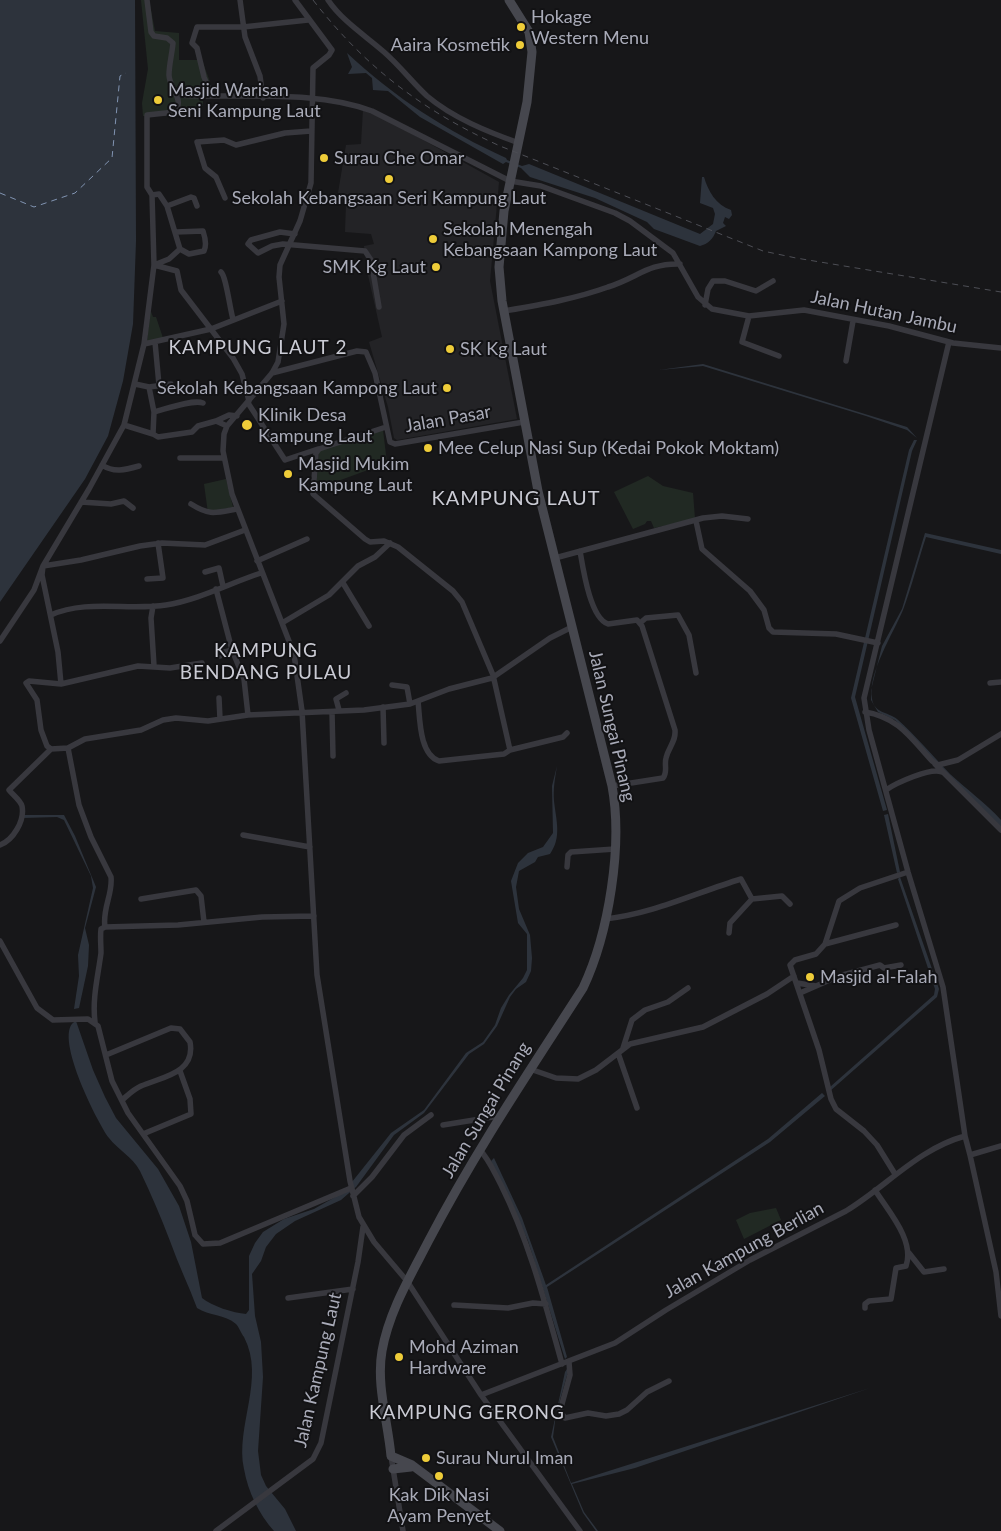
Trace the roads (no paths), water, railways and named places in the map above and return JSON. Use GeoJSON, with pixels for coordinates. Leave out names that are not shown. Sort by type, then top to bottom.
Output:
{"type":"FeatureCollection","features":[{"type":"Feature","properties":{"kind":"street"},"geometry":{"type":"LineString","coordinates":[[0,641],[34,590],[43,566],[124,425],[135,384],[144,344],[154,265],[152,196],[147,187],[146,115],[175,112],[178,109],[177,95],[169,76],[173,44],[167,38],[154,36],[151,32],[147,0]]}},
{"type":"Feature","properties":{"kind":"street"},"geometry":{"type":"LineString","coordinates":[[240,0],[243,27],[260,76],[263,98]]}},
{"type":"Feature","properties":{"kind":"street"},"geometry":{"type":"LineString","coordinates":[[295,0],[332,50],[329,55],[312,68],[311,183],[306,207],[280,265],[284,324],[278,362],[272,373],[228,426],[223,443],[224,458],[237,509],[294,654],[302,712],[317,975],[352,1192],[363,1227],[407,1281],[481,1395],[580,1531]]}},
{"type":"Feature","properties":{"kind":"street"},"geometry":{"type":"LineString","coordinates":[[328,0],[347,21],[399,64],[416,86],[439,105],[519,146]]}},
{"type":"Feature","properties":{"kind":"street","name":"Jalan Sungai Pinang"},"geometry":{"type":"LineString","coordinates":[[402,1528],[384,1404],[381,1360],[390,1320],[407,1281],[479,1148],[498,1116],[583,988],[594,965],[605,919],[615,849],[616,824],[612,786],[555,558],[524,422],[504,311],[499,267],[511,176],[527,102],[532,52],[528,32],[509,0]]}},
{"type":"Feature","properties":{"kind":"street"},"geometry":{"type":"LineString","coordinates":[[212,96],[204,77],[197,48],[192,43],[192,37],[197,27],[243,27],[308,20]]}},
{"type":"Feature","properties":{"kind":"street"},"geometry":{"type":"LineString","coordinates":[[177,95],[313,98],[352,104],[372,111],[511,176],[615,213],[638,226],[667,248],[680,264],[698,297],[705,305]]}},
{"type":"Feature","properties":{"kind":"street"},"geometry":{"type":"LineString","coordinates":[[225,198],[216,177],[205,168],[197,142],[224,140],[236,145],[286,133],[311,131]]}},
{"type":"Feature","properties":{"kind":"street"},"geometry":{"type":"LineString","coordinates":[[152,196],[159,194],[167,206],[180,250]]}},
{"type":"Feature","properties":{"kind":"street"},"geometry":{"type":"LineString","coordinates":[[167,206],[191,197],[194,198],[197,206]]}},
{"type":"Feature","properties":{"kind":"street"},"geometry":{"type":"LineString","coordinates":[[176,232],[203,231],[204,234],[206,247],[204,251],[189,254],[180,250]]}},
{"type":"Feature","properties":{"kind":"street"},"geometry":{"type":"LineString","coordinates":[[295,234],[276,233],[250,240],[248,243],[258,254],[272,246],[290,244],[365,251],[370,260],[380,307]]}},
{"type":"Feature","properties":{"kind":"street"},"geometry":{"type":"LineString","coordinates":[[154,265],[169,259],[180,250]]}},
{"type":"Feature","properties":{"kind":"street"},"geometry":{"type":"LineString","coordinates":[[504,311],[600,290],[634,277],[658,264],[680,264]]}},
{"type":"Feature","properties":{"kind":"street"},"geometry":{"type":"LineString","coordinates":[[154,265],[177,271],[181,290],[242,374],[248,402],[285,460],[386,427]]}},
{"type":"Feature","properties":{"kind":"street"},"geometry":{"type":"LineString","coordinates":[[221,272],[226,281],[227,297],[233,319]]}},
{"type":"Feature","properties":{"kind":"street"},"geometry":{"type":"LineString","coordinates":[[705,305],[708,289],[713,282],[725,281],[756,291],[773,281]]}},
{"type":"Feature","properties":{"kind":"street"},"geometry":{"type":"LineString","coordinates":[[144,344],[211,329],[282,301]]}},
{"type":"Feature","properties":{"kind":"street","name":"Jalan Hutan Jambu"},"geometry":{"type":"LineString","coordinates":[[705,305],[712,309],[748,316],[804,310],[853,321],[889,326],[949,342],[1001,348]]}},
{"type":"Feature","properties":{"kind":"street"},"geometry":{"type":"LineString","coordinates":[[748,316],[742,342],[779,356]]}},
{"type":"Feature","properties":{"kind":"street"},"geometry":{"type":"LineString","coordinates":[[846,361],[853,321]]}},
{"type":"Feature","properties":{"kind":"street"},"geometry":{"type":"LineString","coordinates":[[155,342],[159,385]]}},
{"type":"Feature","properties":{"kind":"street"},"geometry":{"type":"LineString","coordinates":[[949,342],[909,500],[878,643],[864,692],[865,712],[908,872],[943,987],[965,1136],[996,1272],[1001,1316]]}},
{"type":"Feature","properties":{"kind":"street","name":"Jalan Pasar"},"geometry":{"type":"LineString","coordinates":[[272,373],[357,351],[366,352],[375,373],[390,442],[395,444],[524,422]]}},
{"type":"Feature","properties":{"kind":"street"},"geometry":{"type":"LineString","coordinates":[[135,384],[149,387],[171,384]]}},
{"type":"Feature","properties":{"kind":"street"},"geometry":{"type":"LineString","coordinates":[[149,387],[154,412],[153,434]]}},
{"type":"Feature","properties":{"kind":"street"},"geometry":{"type":"LineString","coordinates":[[154,412],[182,406],[194,401],[203,403]]}},
{"type":"Feature","properties":{"kind":"street"},"geometry":{"type":"LineString","coordinates":[[124,425],[153,434],[158,438],[192,432],[198,426],[229,415],[237,416]]}},
{"type":"Feature","properties":{"kind":"street"},"geometry":{"type":"LineString","coordinates":[[216,421],[228,426]]}},
{"type":"Feature","properties":{"kind":"street"},"geometry":{"type":"LineString","coordinates":[[319,449],[316,453],[313,494],[365,540],[390,543],[453,590],[462,602],[493,675],[492,678],[510,750]]}},
{"type":"Feature","properties":{"kind":"street"},"geometry":{"type":"LineString","coordinates":[[180,458],[224,458]]}},
{"type":"Feature","properties":{"kind":"street"},"geometry":{"type":"LineString","coordinates":[[102,465],[109,470],[123,471],[139,466]]}},
{"type":"Feature","properties":{"kind":"street"},"geometry":{"type":"LineString","coordinates":[[81,502],[111,504],[124,501],[133,508]]}},
{"type":"Feature","properties":{"kind":"street"},"geometry":{"type":"LineString","coordinates":[[191,504],[206,513],[212,514],[237,509]]}},
{"type":"Feature","properties":{"kind":"street"},"geometry":{"type":"LineString","coordinates":[[555,558],[635,535],[696,521],[722,516],[748,519]]}},
{"type":"Feature","properties":{"kind":"street"},"geometry":{"type":"LineString","coordinates":[[696,521],[702,549],[750,591],[764,610],[769,628],[773,632],[836,634],[878,643]]}},
{"type":"Feature","properties":{"kind":"street"},"geometry":{"type":"LineString","coordinates":[[43,566],[158,544],[205,545],[245,530]]}},
{"type":"Feature","properties":{"kind":"street"},"geometry":{"type":"LineString","coordinates":[[257,561],[306,540]]}},
{"type":"Feature","properties":{"kind":"street"},"geometry":{"type":"LineString","coordinates":[[282,623],[328,595],[358,566],[375,557],[390,543]]}},
{"type":"Feature","properties":{"kind":"street"},"geometry":{"type":"LineString","coordinates":[[147,579],[163,578],[158,544]]}},
{"type":"Feature","properties":{"kind":"street"},"geometry":{"type":"LineString","coordinates":[[580,551],[591,601],[601,619],[608,624],[634,620],[640,623],[674,720],[675,742],[666,759],[666,773],[663,778],[612,786]]}},
{"type":"Feature","properties":{"kind":"street"},"geometry":{"type":"LineString","coordinates":[[43,566],[42,575],[58,652],[61,684]]}},
{"type":"Feature","properties":{"kind":"street"},"geometry":{"type":"LineString","coordinates":[[205,572],[219,568],[223,586]]}},
{"type":"Feature","properties":{"kind":"street"},"geometry":{"type":"LineString","coordinates":[[51,615],[65,610],[89,607],[174,604],[261,573]]}},
{"type":"Feature","properties":{"kind":"street"},"geometry":{"type":"LineString","coordinates":[[343,582],[369,626]]}},
{"type":"Feature","properties":{"kind":"street"},"geometry":{"type":"LineString","coordinates":[[216,589],[232,650],[244,680],[248,715]]}},
{"type":"Feature","properties":{"kind":"street"},"geometry":{"type":"LineString","coordinates":[[153,606],[151,618],[154,666]]}},
{"type":"Feature","properties":{"kind":"street"},"geometry":{"type":"LineString","coordinates":[[640,623],[646,618],[678,615],[688,635],[696,673]]}},
{"type":"Feature","properties":{"kind":"street"},"geometry":{"type":"LineString","coordinates":[[202,663],[170,668],[134,666],[61,684],[29,681],[26,683],[37,700],[41,730],[47,746],[52,749],[68,748],[85,740],[140,730],[163,720],[220,719],[248,715],[332,712],[410,704],[449,689],[492,678],[550,638],[572,627]]}},
{"type":"Feature","properties":{"kind":"street"},"geometry":{"type":"LineString","coordinates":[[220,656],[221,653],[232,650]]}},
{"type":"Feature","properties":{"kind":"street"},"geometry":{"type":"LineString","coordinates":[[990,684],[1001,682]]}},
{"type":"Feature","properties":{"kind":"street"},"geometry":{"type":"LineString","coordinates":[[392,686],[407,687],[410,704]]}},
{"type":"Feature","properties":{"kind":"street"},"geometry":{"type":"LineString","coordinates":[[339,710],[336,698],[346,693]]}},
{"type":"Feature","properties":{"kind":"street"},"geometry":{"type":"LineString","coordinates":[[219,698],[220,719]]}},
{"type":"Feature","properties":{"kind":"street"},"geometry":{"type":"LineString","coordinates":[[418,701],[425,748],[435,760],[504,754],[510,750],[563,737],[567,733]]}},
{"type":"Feature","properties":{"kind":"street"},"geometry":{"type":"LineString","coordinates":[[384,707],[384,743]]}},
{"type":"Feature","properties":{"kind":"street"},"geometry":{"type":"LineString","coordinates":[[332,712],[333,756]]}},
{"type":"Feature","properties":{"kind":"street"},"geometry":{"type":"LineString","coordinates":[[865,712],[880,715],[896,723],[1001,830]]}},
{"type":"Feature","properties":{"kind":"street"},"geometry":{"type":"LineString","coordinates":[[886,790],[939,766],[958,760],[1001,734]]}},
{"type":"Feature","properties":{"kind":"street"},"geometry":{"type":"LineString","coordinates":[[68,748],[79,805],[91,837],[111,876],[112,884],[105,911],[105,927]]}},
{"type":"Feature","properties":{"kind":"street"},"geometry":{"type":"LineString","coordinates":[[0,845],[8,842],[13,837],[22,812],[22,805],[9,790],[52,749]]}},
{"type":"Feature","properties":{"kind":"street"},"geometry":{"type":"LineString","coordinates":[[243,836],[310,847]]}},
{"type":"Feature","properties":{"kind":"street"},"geometry":{"type":"LineString","coordinates":[[567,866],[568,855],[573,851],[615,849]]}},
{"type":"Feature","properties":{"kind":"street"},"geometry":{"type":"LineString","coordinates":[[895,1174],[876,1145],[864,1131],[836,1109],[827,1088],[818,1050],[790,965],[795,960],[816,954],[825,944],[839,902],[860,888],[908,872]]}},
{"type":"Feature","properties":{"kind":"street"},"geometry":{"type":"LineString","coordinates":[[605,919],[640,914],[696,893],[741,879],[752,899]]}},
{"type":"Feature","properties":{"kind":"street"},"geometry":{"type":"LineString","coordinates":[[141,899],[196,890],[201,896],[204,922]]}},
{"type":"Feature","properties":{"kind":"street"},"geometry":{"type":"LineString","coordinates":[[729,933],[730,923],[752,899],[782,896],[790,904]]}},
{"type":"Feature","properties":{"kind":"street"},"geometry":{"type":"LineString","coordinates":[[314,916],[262,917],[105,927],[101,929],[101,946],[93,1009],[112,1081],[143,1134],[180,1186],[187,1201],[195,1235],[203,1244],[220,1244],[352,1192],[372,1177],[404,1136],[431,1115]]}},
{"type":"Feature","properties":{"kind":"street"},"geometry":{"type":"LineString","coordinates":[[825,944],[896,925]]}},
{"type":"Feature","properties":{"kind":"street"},"geometry":{"type":"LineString","coordinates":[[0,941],[37,1008],[53,1020],[80,1018],[95,1022]]}},
{"type":"Feature","properties":{"kind":"street"},"geometry":{"type":"LineString","coordinates":[[800,993],[839,976],[880,965],[884,968],[901,965]]}},
{"type":"Feature","properties":{"kind":"street"},"geometry":{"type":"LineString","coordinates":[[530,1069],[556,1078],[578,1079],[596,1070],[635,1042],[703,1027],[767,994],[794,976]]}},
{"type":"Feature","properties":{"kind":"street"},"geometry":{"type":"LineString","coordinates":[[797,983],[816,986]]}},
{"type":"Feature","properties":{"kind":"street"},"geometry":{"type":"LineString","coordinates":[[638,1108],[620,1051],[632,1020],[688,988]]}},
{"type":"Feature","properties":{"kind":"street"},"geometry":{"type":"LineString","coordinates":[[106,1055],[176,1027],[190,1042],[187,1062],[180,1071],[139,1087],[122,1100]]}},
{"type":"Feature","properties":{"kind":"street"},"geometry":{"type":"LineString","coordinates":[[143,1134],[191,1114],[187,1087],[180,1071]]}},
{"type":"Feature","properties":{"kind":"street"},"geometry":{"type":"LineString","coordinates":[[443,1125],[498,1116]]}},
{"type":"Feature","properties":{"kind":"street","name":"Jalan Kampung Berlian"},"geometry":{"type":"LineString","coordinates":[[481,1395],[615,1343],[750,1260],[846,1211],[934,1147],[965,1136]]}},
{"type":"Feature","properties":{"kind":"street"},"geometry":{"type":"LineString","coordinates":[[970,1154],[1001,1146]]}},
{"type":"Feature","properties":{"kind":"street"},"geometry":{"type":"LineString","coordinates":[[479,1148],[486,1156],[520,1227],[546,1304],[562,1364]]}},
{"type":"Feature","properties":{"kind":"street"},"geometry":{"type":"LineString","coordinates":[[875,1190],[897,1224],[909,1252],[924,1272],[944,1269]]}},
{"type":"Feature","properties":{"kind":"street","name":"Jalan Kampung Laut"},"geometry":{"type":"LineString","coordinates":[[216,1531],[313,1459],[321,1443],[353,1289],[363,1227]]}},
{"type":"Feature","properties":{"kind":"street"},"geometry":{"type":"LineString","coordinates":[[865,1308],[865,1304],[869,1301],[891,1299],[896,1268],[906,1266],[909,1252]]}},
{"type":"Feature","properties":{"kind":"street"},"geometry":{"type":"LineString","coordinates":[[288,1298],[353,1289]]}},
{"type":"Feature","properties":{"kind":"street"},"geometry":{"type":"LineString","coordinates":[[454,1305],[508,1308],[534,1303],[546,1304]]}},
{"type":"Feature","properties":{"kind":"street"},"geometry":{"type":"LineString","coordinates":[[569,1362],[570,1375],[560,1411],[565,1418],[588,1413],[606,1416],[619,1414],[627,1410],[647,1392],[669,1381]]}},
{"type":"Feature","properties":{"kind":"street"},"geometry":{"type":"LineString","coordinates":[[390,1444],[414,1467],[500,1531]]}},
{"type":"Feature","properties":{"kind":"street"},"geometry":{"type":"LineString","coordinates":[[391,1456],[414,1467]]}},
{"type":"Feature","properties":{"kind":"street"},"geometry":{"type":"LineString","coordinates":[[393,1469],[405,1466],[414,1467]]}},
{"type":"Feature","properties":{"kind":"railway"},"geometry":{"type":"LineString","coordinates":[[313,0],[353,46],[397,85],[446,118],[500,146],[763,251],[1001,292]]}},
{"type":"Feature","properties":{"kind":"place","name":"Hokage Western Menu"},"geometry":{"type":"Point","coordinates":[521,27]}},
{"type":"Feature","properties":{"kind":"place","name":"Aaira Kosmetik"},"geometry":{"type":"Point","coordinates":[520,45]}},
{"type":"Feature","properties":{"kind":"place","name":"Masjid Warisan Seni Kampung Laut"},"geometry":{"type":"Point","coordinates":[158,100]}},
{"type":"Feature","properties":{"kind":"place","name":"Surau Che Omar"},"geometry":{"type":"Point","coordinates":[324,158]}},
{"type":"Feature","properties":{"kind":"place","name":"Sekolah Kebangsaan Seri Kampung Laut"},"geometry":{"type":"Point","coordinates":[389,179]}},
{"type":"Feature","properties":{"kind":"place","name":"Sekolah Menengah Kebangsaan Kampong Laut"},"geometry":{"type":"Point","coordinates":[433,239]}},
{"type":"Feature","properties":{"kind":"place","name":"SMK Kg Laut"},"geometry":{"type":"Point","coordinates":[436,267]}},
{"type":"Feature","properties":{"kind":"place","name":"SK Kg Laut"},"geometry":{"type":"Point","coordinates":[450,349]}},
{"type":"Feature","properties":{"kind":"place","name":"Sekolah Kebangsaan Kampong Laut"},"geometry":{"type":"Point","coordinates":[447,388]}},
{"type":"Feature","properties":{"kind":"place","name":"Klinik Desa Kampung Laut"},"geometry":{"type":"Point","coordinates":[247,425]}},
{"type":"Feature","properties":{"kind":"place","name":"Mee Celup Nasi Sup (Kedai Pokok Moktam)"},"geometry":{"type":"Point","coordinates":[428,448]}},
{"type":"Feature","properties":{"kind":"place","name":"Masjid Mukim Kampung Laut"},"geometry":{"type":"Point","coordinates":[288,474]}},
{"type":"Feature","properties":{"kind":"place","name":"Masjid al-Falah"},"geometry":{"type":"Point","coordinates":[810,977]}},
{"type":"Feature","properties":{"kind":"place","name":"Mohd Aziman Hardware"},"geometry":{"type":"Point","coordinates":[399,1357]}},
{"type":"Feature","properties":{"kind":"place","name":"Surau Nurul Iman"},"geometry":{"type":"Point","coordinates":[426,1458]}},
{"type":"Feature","properties":{"kind":"place","name":"Kak Dik Nasi Ayam Penyet"},"geometry":{"type":"Point","coordinates":[439,1476]}},
{"type":"Feature","properties":{"kind":"district","name":"KAMPUNG LAUT 2"},"geometry":{"type":"Point","coordinates":[258,348]}},
{"type":"Feature","properties":{"kind":"district","name":"KAMPUNG LAUT"},"geometry":{"type":"Point","coordinates":[516,499]}},
{"type":"Feature","properties":{"kind":"district","name":"KAMPUNG BENDANG PULAU"},"geometry":{"type":"Point","coordinates":[266,662]}},
{"type":"Feature","properties":{"kind":"district","name":"KAMPUNG GERONG"},"geometry":{"type":"Point","coordinates":[467,1413]}}]}
